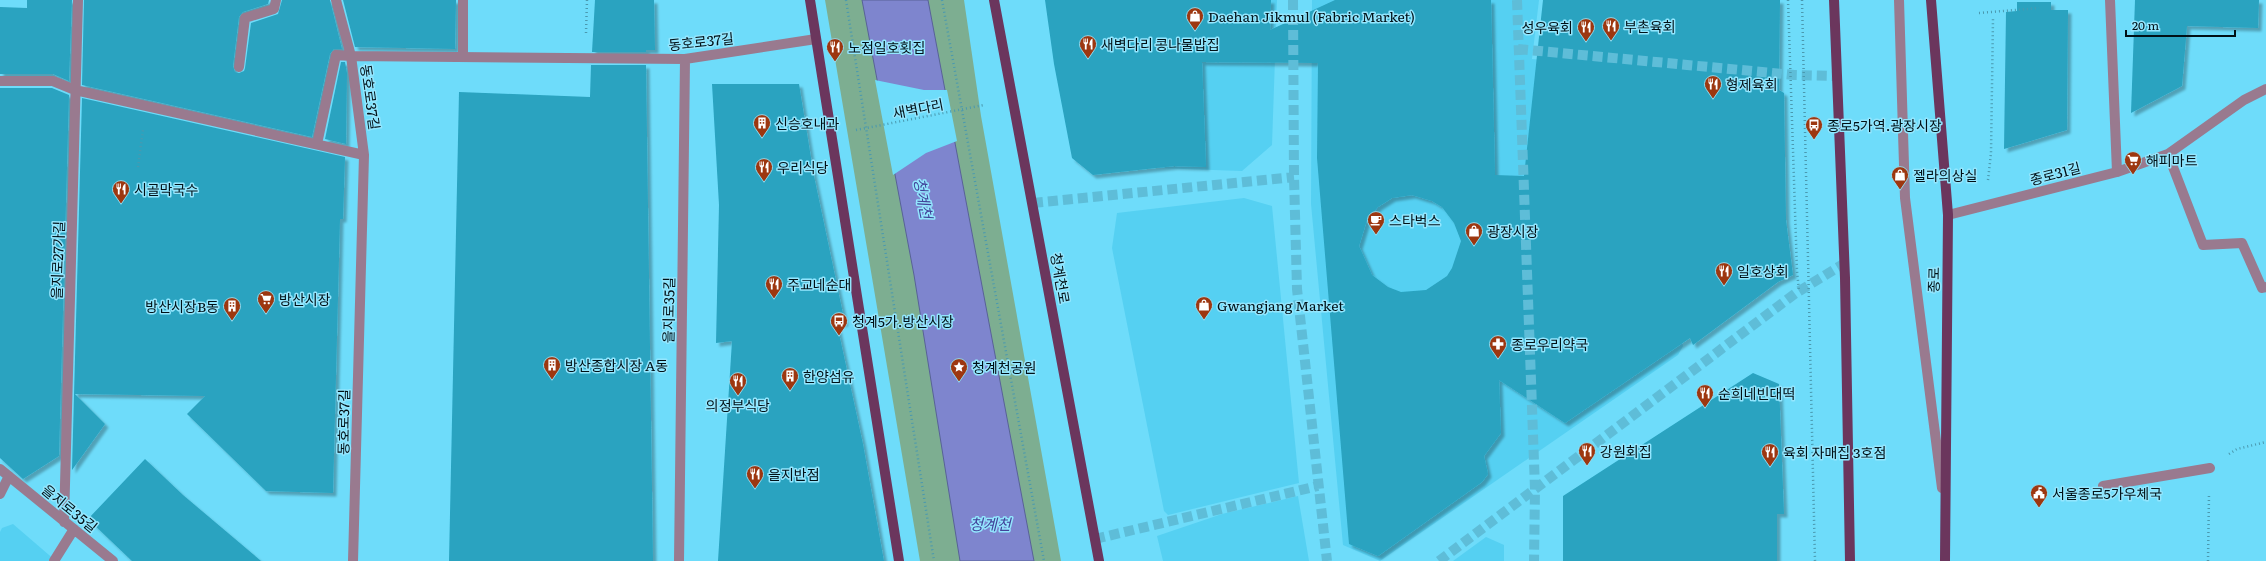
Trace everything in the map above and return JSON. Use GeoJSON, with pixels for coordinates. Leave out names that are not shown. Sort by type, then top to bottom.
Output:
{"type":"FeatureCollection","features":[{"type":"Feature","properties":{"kind":"main road"},"geometry":{"type":"LineString","coordinates":[[810,0],[899,561]]}},
{"type":"Feature","properties":{"kind":"main road","name":"청계천로"},"geometry":{"type":"LineString","coordinates":[[994,0],[1098,561]]}},
{"type":"Feature","properties":{"kind":"main road"},"geometry":{"type":"LineString","coordinates":[[1835,0],[1845,264],[1850,561]]}},
{"type":"Feature","properties":{"kind":"main road","name":"종로"},"geometry":{"type":"LineString","coordinates":[[1931,0],[1948,215],[1944,504],[1945,561]]}},
{"type":"Feature","properties":{"kind":"street","name":"을지로27가길"},"geometry":{"type":"LineString","coordinates":[[64,522],[78,0]]}},
{"type":"Feature","properties":{"kind":"street"},"geometry":{"type":"LineString","coordinates":[[239,67],[245,18],[274,9],[276,0]]}},
{"type":"Feature","properties":{"kind":"street"},"geometry":{"type":"LineString","coordinates":[[317,144],[336,55],[351,56],[336,0]]}},
{"type":"Feature","properties":{"kind":"street"},"geometry":{"type":"LineString","coordinates":[[463,0],[463,56]]}},
{"type":"Feature","properties":{"kind":"street"},"geometry":{"type":"LineString","coordinates":[[1899,0],[1905,198],[1944,504]]}},
{"type":"Feature","properties":{"kind":"street"},"geometry":{"type":"LineString","coordinates":[[2110,0],[2117,172]]}},
{"type":"Feature","properties":{"kind":"street","name":"동호로37길"},"geometry":{"type":"LineString","coordinates":[[353,561],[364,155],[351,56],[685,59],[816,39]]}},
{"type":"Feature","properties":{"kind":"street","name":"을지로35길"},"geometry":{"type":"LineString","coordinates":[[679,561],[685,59]]}},
{"type":"Feature","properties":{"kind":"street"},"geometry":{"type":"LineString","coordinates":[[0,81],[53,81],[75,90],[364,155]]}},
{"type":"Feature","properties":{"kind":"street","name":"종로31길"},"geometry":{"type":"LineString","coordinates":[[1948,215],[2117,172],[2168,154],[2244,100],[2266,89]]}},
{"type":"Feature","properties":{"kind":"street"},"geometry":{"type":"LineString","coordinates":[[2168,154],[2203,245],[2242,243],[2262,288],[2266,287]]}},
{"type":"Feature","properties":{"kind":"street"},"geometry":{"type":"LineString","coordinates":[[2103,486],[2210,468]]}},
{"type":"Feature","properties":{"kind":"street","name":"을지로35길"},"geometry":{"type":"LineString","coordinates":[[0,469],[113,561]]}},
{"type":"Feature","properties":{"kind":"street"},"geometry":{"type":"LineString","coordinates":[[0,494],[9,476]]}},
{"type":"Feature","properties":{"kind":"street"},"geometry":{"type":"LineString","coordinates":[[54,561],[74,529]]}},
{"type":"Feature","properties":{"kind":"path"},"geometry":{"type":"LineString","coordinates":[[586,58],[587,0]]}},
{"type":"Feature","properties":{"kind":"path"},"geometry":{"type":"LineString","coordinates":[[846,0],[934,561]]}},
{"type":"Feature","properties":{"kind":"path"},"geometry":{"type":"LineString","coordinates":[[942,0],[1044,561]]}},
{"type":"Feature","properties":{"kind":"path"},"geometry":{"type":"LineString","coordinates":[[1788,0],[1797,271],[1799,291]]}},
{"type":"Feature","properties":{"kind":"path"},"geometry":{"type":"LineString","coordinates":[[1802,0],[1815,561]]}},
{"type":"Feature","properties":{"kind":"path"},"geometry":{"type":"LineString","coordinates":[[1979,13],[2017,12],[2039,8]]}},
{"type":"Feature","properties":{"kind":"path"},"geometry":{"type":"LineString","coordinates":[[1986,206],[1991,153],[1993,18]]}},
{"type":"Feature","properties":{"kind":"path","name":"새벽다리"},"geometry":{"type":"LineString","coordinates":[[856,130],[984,105]]}},
{"type":"Feature","properties":{"kind":"path"},"geometry":{"type":"LineString","coordinates":[[138,167],[146,106]]}},
{"type":"Feature","properties":{"kind":"shaded area"},"geometry":{"type":"Polygon","coordinates":[[[1096,0],[1277,0],[1272,145],[1242,171],[1155,168],[1096,0]]]}},
{"type":"Feature","properties":{"kind":"shaded area","name":"광장시장"},"geometry":{"type":"Polygon","coordinates":[[[1312,0],[1539,0],[1532,59],[1632,68],[1683,346],[1678,355],[1380,561],[1343,545],[1311,204],[1312,0]]]}},
{"type":"Feature","properties":{"kind":"shaded area","name":"Gwangjang Market"},"geometry":{"type":"Polygon","coordinates":[[[1244,198],[1272,206],[1299,483],[1168,515],[1164,511],[1112,248],[1117,213],[1244,198]]]}},
{"type":"Feature","properties":{"kind":"shaded area"},"geometry":{"type":"Polygon","coordinates":[[[1298,496],[1309,561],[1163,561],[1157,536],[1222,514],[1298,496]]]}},
{"type":"Feature","properties":{"kind":"shaded area"},"geometry":{"type":"Polygon","coordinates":[[[13,524],[56,561],[0,561],[0,532],[2,528],[13,524]]]}},
{"type":"Feature","properties":{"kind":"shaded area"},"geometry":{"type":"Polygon","coordinates":[[[1486,537],[1504,545],[1504,561],[1453,561],[1486,537]]]}},
{"type":"Feature","properties":{"kind":"green space","name":"청계천공원"},"geometry":{"type":"Polygon","coordinates":[[[825,0],[964,0],[981,116],[1061,561],[920,561],[825,0]]]}},
{"type":"Feature","properties":{"kind":"water","name":"청계천"},"geometry":{"type":"Polygon","coordinates":[[[862,0],[928,0],[1034,561],[960,561],[914,275],[862,0]]]}},
{"type":"Feature","properties":{"kind":"pier"},"geometry":{"type":"Polygon","coordinates":[[[875,80],[924,90],[947,90],[957,141],[926,153],[893,175],[875,80]]]}},
{"type":"Feature","properties":{"kind":"building"},"geometry":{"type":"Polygon","coordinates":[[[27,0],[72,0],[69,81],[53,74],[0,74],[0,7],[27,8],[27,0]]]}},
{"type":"Feature","properties":{"kind":"building"},"geometry":{"type":"Polygon","coordinates":[[[84,0],[269,0],[268,4],[243,12],[239,17],[233,66],[235,72],[239,73],[244,71],[245,68],[251,23],[278,14],[282,0],[330,0],[342,49],[334,49],[330,54],[312,137],[82,85],[84,0]]]}},
{"type":"Feature","properties":{"kind":"building"},"geometry":{"type":"Polygon","coordinates":[[[343,0],[456,0],[455,49],[355,47],[343,0]]]}},
{"type":"Feature","properties":{"kind":"building"},"geometry":{"type":"Polygon","coordinates":[[[595,0],[654,0],[655,50],[646,50],[646,52],[592,52],[595,0]]]}},
{"type":"Feature","properties":{"kind":"building"},"geometry":{"type":"Polygon","coordinates":[[[1045,0],[1271,0],[1270,30],[1335,0],[1491,0],[1495,175],[1524,176],[1543,0],[1780,0],[1779,90],[1784,93],[1786,220],[1793,275],[1778,282],[1693,345],[1690,338],[1565,423],[1499,380],[1501,433],[1484,456],[1488,474],[1482,482],[1378,556],[1349,544],[1317,158],[1318,63],[1202,62],[1206,167],[1174,166],[1093,175],[1072,158],[1054,64],[1045,0]],[[1412,195],[1392,198],[1378,207],[1367,220],[1359,246],[1372,275],[1388,287],[1401,292],[1426,290],[1447,276],[1452,268],[1461,241],[1454,223],[1442,207],[1432,201],[1412,195]]]}},
{"type":"Feature","properties":{"kind":"building"},"geometry":{"type":"Polygon","coordinates":[[[2135,0],[2259,0],[2258,28],[2187,26],[2182,86],[2131,113],[2135,0]]]}},
{"type":"Feature","properties":{"kind":"building"},"geometry":{"type":"Polygon","coordinates":[[[2017,2],[2051,2],[2051,10],[2068,10],[2067,130],[2004,149],[2006,12],[2017,11],[2017,2]]]}},
{"type":"Feature","properties":{"kind":"building"},"geometry":{"type":"Polygon","coordinates":[[[341,62],[345,62],[347,73],[346,144],[325,139],[341,62]]]}},
{"type":"Feature","properties":{"kind":"building","name":"방산종합시장 A동"},"geometry":{"type":"Polygon","coordinates":[[[591,65],[646,65],[653,561],[449,561],[459,92],[590,97],[591,65]]]}},
{"type":"Feature","properties":{"kind":"building"},"geometry":{"type":"Polygon","coordinates":[[[712,84],[799,84],[814,176],[845,323],[837,324],[863,444],[884,561],[718,561],[732,341],[716,343],[719,205],[712,84]]]}},
{"type":"Feature","properties":{"kind":"building"},"geometry":{"type":"Polygon","coordinates":[[[0,88],[52,88],[69,95],[59,456],[23,479],[0,458],[0,88]]]}},
{"type":"Feature","properties":{"kind":"building"},"geometry":{"type":"Polygon","coordinates":[[[82,98],[345,157],[343,219],[340,219],[333,493],[266,491],[187,414],[205,396],[75,394],[105,424],[72,470],[82,98]]]}},
{"type":"Feature","properties":{"kind":"building"},"geometry":{"type":"Polygon","coordinates":[[[1753,373],[1779,384],[1784,514],[1777,514],[1777,561],[1563,561],[1563,496],[1753,373]]]}},
{"type":"Feature","properties":{"kind":"building"},"geometry":{"type":"Polygon","coordinates":[[[145,459],[183,495],[261,561],[132,561],[88,519],[145,459]]]}},
{"type":"Feature","properties":{"kind":"tunnel"},"geometry":{"type":"LineString","coordinates":[[1293,0],[1294,177],[1297,289],[1327,561]]}},
{"type":"Feature","properties":{"kind":"tunnel"},"geometry":{"type":"LineString","coordinates":[[1517,0],[1535,489],[1534,561]]}},
{"type":"Feature","properties":{"kind":"tunnel"},"geometry":{"type":"LineString","coordinates":[[1518,49],[1794,75],[1836,76]]}},
{"type":"Feature","properties":{"kind":"tunnel"},"geometry":{"type":"LineString","coordinates":[[1033,203],[1294,177]]}},
{"type":"Feature","properties":{"kind":"tunnel"},"geometry":{"type":"LineString","coordinates":[[1439,561],[1796,293],[1845,263]]}},
{"type":"Feature","properties":{"kind":"tunnel"},"geometry":{"type":"LineString","coordinates":[[1095,539],[1318,486]]}},
{"type":"Feature","properties":{"kind":"place","name":"Daehan Jikmul (Fabric Market)"},"geometry":{"type":"Point","coordinates":[1195,31]}},
{"type":"Feature","properties":{"kind":"place","name":"부촌육회"},"geometry":{"type":"Point","coordinates":[1611,41]}},
{"type":"Feature","properties":{"kind":"place","name":"성우육회"},"geometry":{"type":"Point","coordinates":[1586,42]}},
{"type":"Feature","properties":{"kind":"place","name":"새벽다리 콩나물밥집"},"geometry":{"type":"Point","coordinates":[1088,59]}},
{"type":"Feature","properties":{"kind":"place","name":"노점일호횟집"},"geometry":{"type":"Point","coordinates":[835,62]}},
{"type":"Feature","properties":{"kind":"place","name":"형제육회"},"geometry":{"type":"Point","coordinates":[1713,99]}},
{"type":"Feature","properties":{"kind":"place","name":"신승호내과"},"geometry":{"type":"Point","coordinates":[762,138]}},
{"type":"Feature","properties":{"kind":"place","name":"종로5가역.광장시장"},"geometry":{"type":"Point","coordinates":[1814,140]}},
{"type":"Feature","properties":{"kind":"place","name":"해피마트"},"geometry":{"type":"Point","coordinates":[2133,175]}},
{"type":"Feature","properties":{"kind":"place","name":"우리식당"},"geometry":{"type":"Point","coordinates":[764,182]}},
{"type":"Feature","properties":{"kind":"place","name":"젤라의상실"},"geometry":{"type":"Point","coordinates":[1900,190]}},
{"type":"Feature","properties":{"kind":"place","name":"시골막국수"},"geometry":{"type":"Point","coordinates":[121,204]}},
{"type":"Feature","properties":{"kind":"place","name":"스타벅스"},"geometry":{"type":"Point","coordinates":[1376,235]}},
{"type":"Feature","properties":{"kind":"place","name":"광장시장"},"geometry":{"type":"Point","coordinates":[1474,246]}},
{"type":"Feature","properties":{"kind":"place","name":"일호상회"},"geometry":{"type":"Point","coordinates":[1724,286]}},
{"type":"Feature","properties":{"kind":"place","name":"주교네순대"},"geometry":{"type":"Point","coordinates":[774,299]}},
{"type":"Feature","properties":{"kind":"place","name":"방산시장"},"geometry":{"type":"Point","coordinates":[266,314]}},
{"type":"Feature","properties":{"kind":"place","name":"Gwangjang Market"},"geometry":{"type":"Point","coordinates":[1204,320]}},
{"type":"Feature","properties":{"kind":"place","name":"방산시장B동"},"geometry":{"type":"Point","coordinates":[232,321]}},
{"type":"Feature","properties":{"kind":"place","name":"청계5가.방산시장"},"geometry":{"type":"Point","coordinates":[839,336]}},
{"type":"Feature","properties":{"kind":"place","name":"종로우리약국"},"geometry":{"type":"Point","coordinates":[1498,359]}},
{"type":"Feature","properties":{"kind":"place","name":"방산종합시장 A동"},"geometry":{"type":"Point","coordinates":[552,380]}},
{"type":"Feature","properties":{"kind":"place","name":"청계천공원"},"geometry":{"type":"Point","coordinates":[959,382]}},
{"type":"Feature","properties":{"kind":"place","name":"한양섬유"},"geometry":{"type":"Point","coordinates":[790,391]}},
{"type":"Feature","properties":{"kind":"place","name":"의정부식당"},"geometry":{"type":"Point","coordinates":[738,396]}},
{"type":"Feature","properties":{"kind":"place","name":"순희네빈대떡"},"geometry":{"type":"Point","coordinates":[1705,408]}},
{"type":"Feature","properties":{"kind":"place","name":"강원회집"},"geometry":{"type":"Point","coordinates":[1587,466]}},
{"type":"Feature","properties":{"kind":"place","name":"육회 자매집 3호점"},"geometry":{"type":"Point","coordinates":[1770,467]}},
{"type":"Feature","properties":{"kind":"place","name":"을지반점"},"geometry":{"type":"Point","coordinates":[755,489]}},
{"type":"Feature","properties":{"kind":"place","name":"서울종로5가우체국"},"geometry":{"type":"Point","coordinates":[2039,508]}}]}
